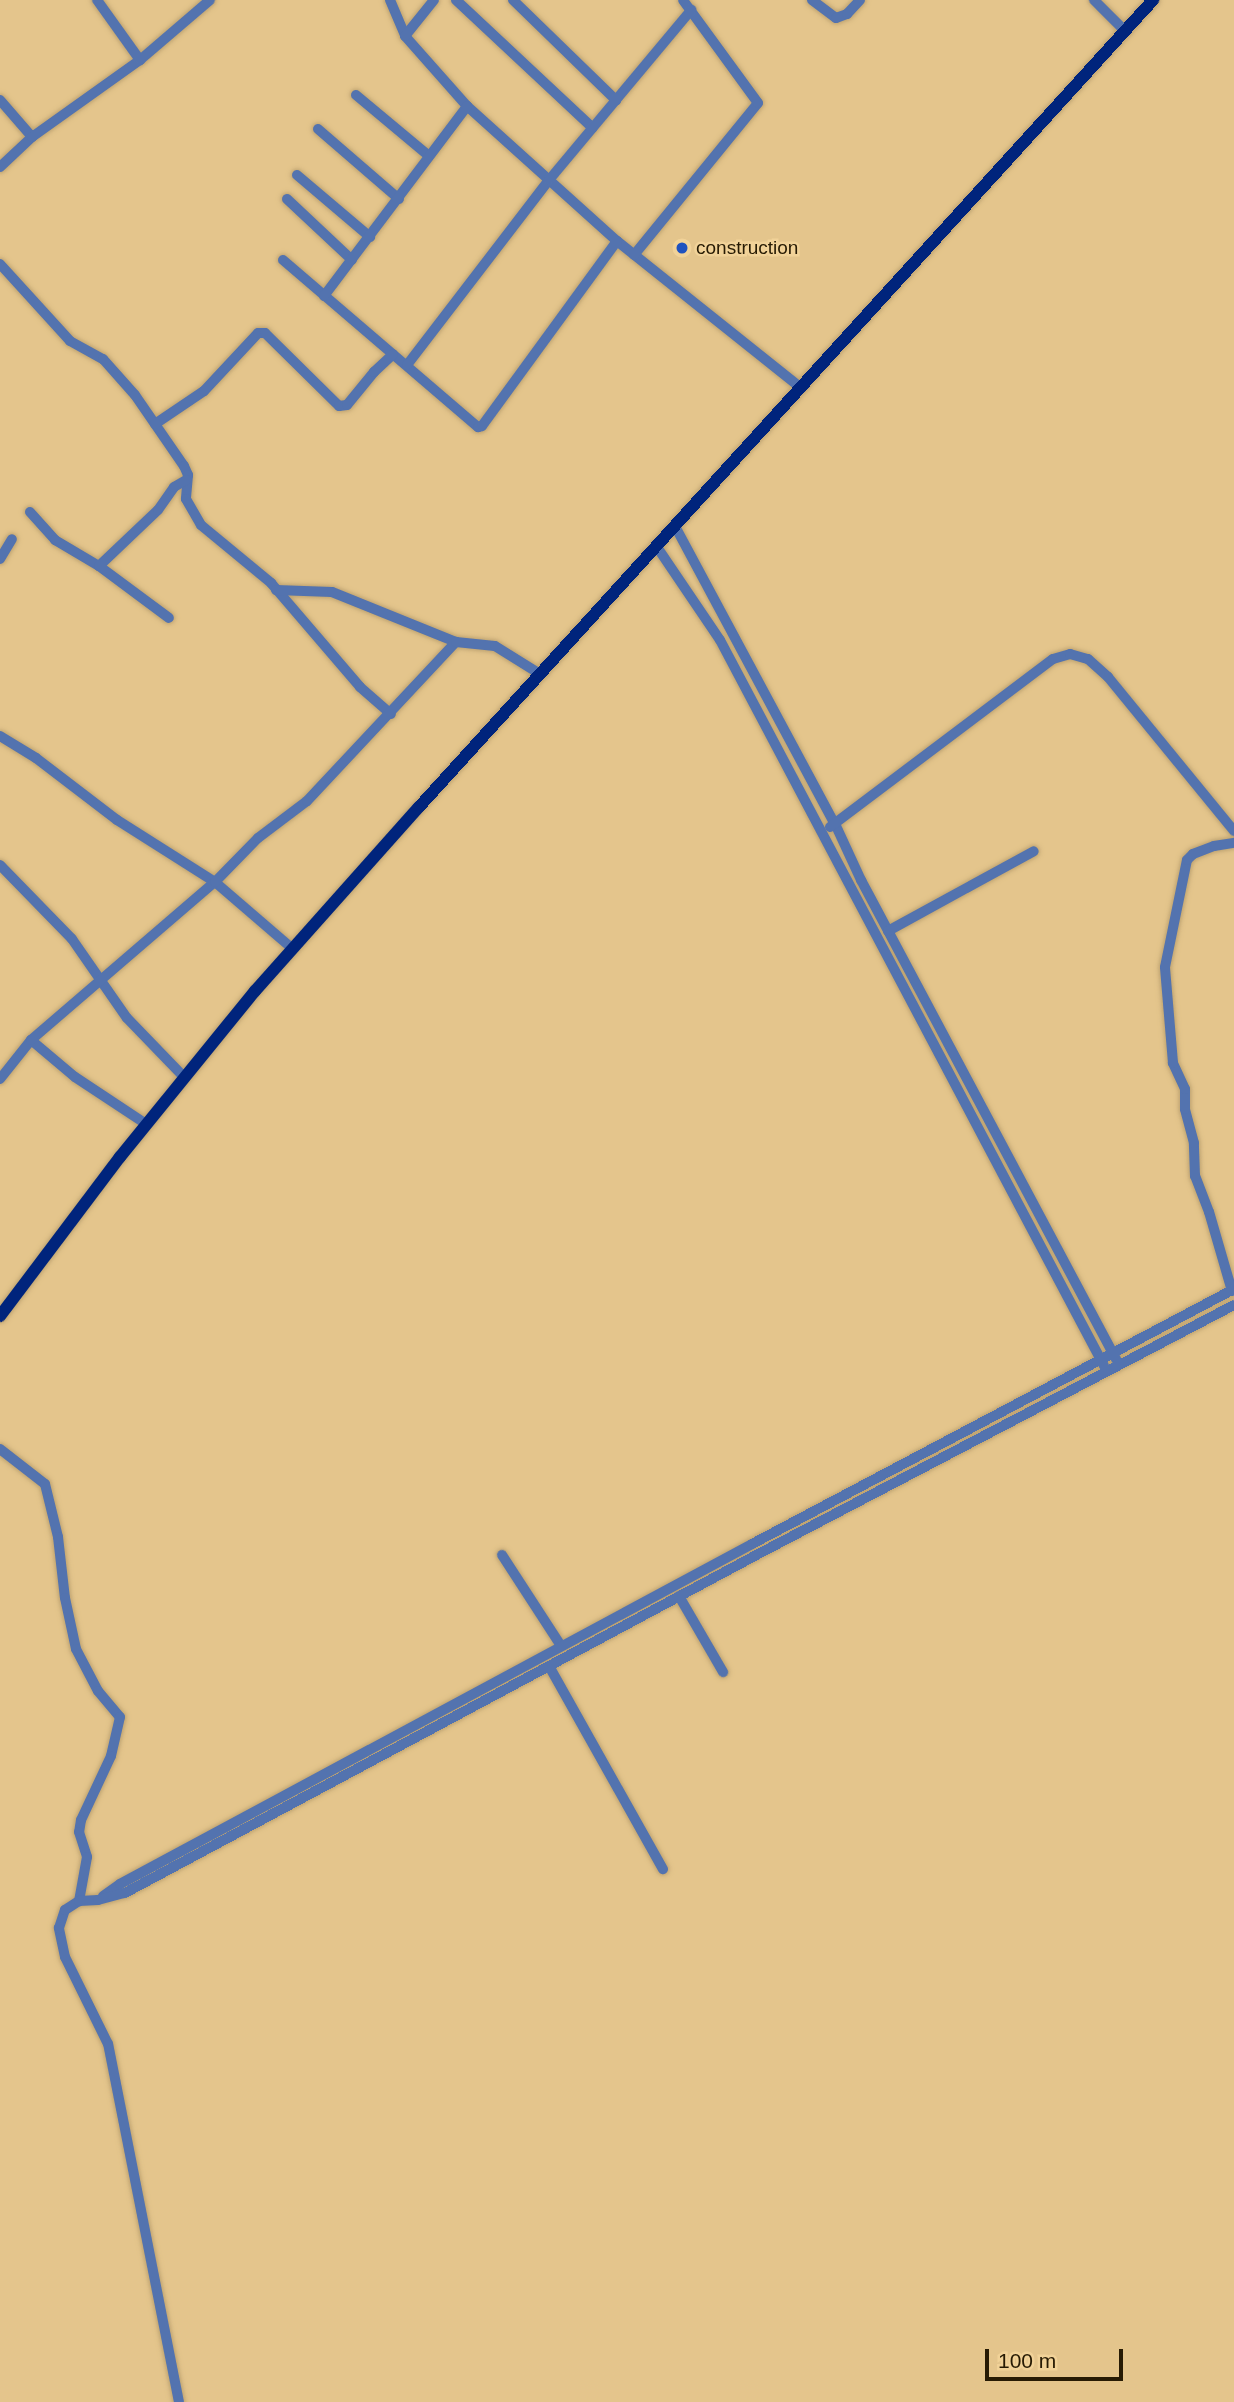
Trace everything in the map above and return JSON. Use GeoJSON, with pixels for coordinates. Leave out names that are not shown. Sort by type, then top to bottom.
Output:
{"type":"FeatureCollection","features":[{"type":"Feature","properties":{"kind":"main road"},"geometry":{"type":"LineString","coordinates":[[0,1315],[146,1124],[293,949],[1153,0]]}},
{"type":"Feature","properties":{"kind":"street"},"geometry":{"type":"LineString","coordinates":[[97,0],[140,60]]}},
{"type":"Feature","properties":{"kind":"street"},"geometry":{"type":"LineString","coordinates":[[0,167],[32,138],[140,60],[210,0]]}},
{"type":"Feature","properties":{"kind":"street"},"geometry":{"type":"LineString","coordinates":[[390,0],[405,36],[467,106],[617,241],[802,388]]}},
{"type":"Feature","properties":{"kind":"street"},"geometry":{"type":"LineString","coordinates":[[405,36],[434,0]]}},
{"type":"Feature","properties":{"kind":"street"},"geometry":{"type":"LineString","coordinates":[[456,0],[593,128]]}},
{"type":"Feature","properties":{"kind":"street"},"geometry":{"type":"LineString","coordinates":[[513,0],[616,100]]}},
{"type":"Feature","properties":{"kind":"street"},"geometry":{"type":"LineString","coordinates":[[634,255],[758,103],[683,0]]}},
{"type":"Feature","properties":{"kind":"street"},"geometry":{"type":"LineString","coordinates":[[812,0],[836,18],[847,15],[860,0]]}},
{"type":"Feature","properties":{"kind":"street"},"geometry":{"type":"LineString","coordinates":[[1094,0],[1125,31]]}},
{"type":"Feature","properties":{"kind":"street"},"geometry":{"type":"LineString","coordinates":[[407,365],[550,180],[691,10]]}},
{"type":"Feature","properties":{"kind":"street"},"geometry":{"type":"LineString","coordinates":[[356,95],[429,156]]}},
{"type":"Feature","properties":{"kind":"street"},"geometry":{"type":"LineString","coordinates":[[0,100],[32,138]]}},
{"type":"Feature","properties":{"kind":"street"},"geometry":{"type":"LineString","coordinates":[[324,296],[467,106]]}},
{"type":"Feature","properties":{"kind":"street"},"geometry":{"type":"LineString","coordinates":[[318,129],[399,199]]}},
{"type":"Feature","properties":{"kind":"street"},"geometry":{"type":"LineString","coordinates":[[297,175],[370,237]]}},
{"type":"Feature","properties":{"kind":"street"},"geometry":{"type":"LineString","coordinates":[[286,199],[352,260]]}},
{"type":"Feature","properties":{"kind":"street"},"geometry":{"type":"LineString","coordinates":[[283,260],[475,425],[482,426],[617,241]]}},
{"type":"Feature","properties":{"kind":"street"},"geometry":{"type":"LineString","coordinates":[[0,264],[70,341],[103,359],[135,395],[184,466],[186,499],[201,524],[276,590],[360,687],[391,714]]}},
{"type":"Feature","properties":{"kind":"street"},"geometry":{"type":"LineString","coordinates":[[155,424],[204,391],[258,333],[265,333],[339,406],[347,405],[393,354]]}},
{"type":"Feature","properties":{"kind":"street"},"geometry":{"type":"LineString","coordinates":[[99,566],[158,510],[174,487],[186,480]]}},
{"type":"Feature","properties":{"kind":"street"},"geometry":{"type":"LineString","coordinates":[[30,512],[55,540],[99,566],[169,618]]}},
{"type":"Feature","properties":{"kind":"street"},"geometry":{"type":"LineString","coordinates":[[676,528],[836,825],[888,931],[1119,1365]]}},
{"type":"Feature","properties":{"kind":"street"},"geometry":{"type":"LineString","coordinates":[[0,559],[12,539]]}},
{"type":"Feature","properties":{"kind":"street"},"geometry":{"type":"LineString","coordinates":[[657,547],[720,640],[1107,1372]]}},
{"type":"Feature","properties":{"kind":"street"},"geometry":{"type":"LineString","coordinates":[[276,590],[332,592],[456,642],[495,646],[540,674]]}},
{"type":"Feature","properties":{"kind":"street"},"geometry":{"type":"LineString","coordinates":[[0,1079],[31,1040],[215,882],[258,838],[307,801],[456,642]]}},
{"type":"Feature","properties":{"kind":"street"},"geometry":{"type":"LineString","coordinates":[[820,830],[836,825],[1053,659],[1070,654],[1088,659],[1108,677],[1234,831]]}},
{"type":"Feature","properties":{"kind":"street"},"geometry":{"type":"LineString","coordinates":[[0,736],[36,758],[128,827],[215,882],[293,949]]}},
{"type":"Feature","properties":{"kind":"street"},"geometry":{"type":"LineString","coordinates":[[98,1900],[120,1884],[561,1646],[1233,1290],[1195,1176],[1194,1143],[1185,1109],[1185,1089],[1173,1063],[1165,967],[1187,860],[1193,854],[1214,846],[1234,843]]}},
{"type":"Feature","properties":{"kind":"street"},"geometry":{"type":"LineString","coordinates":[[888,931],[1034,851]]}},
{"type":"Feature","properties":{"kind":"street"},"geometry":{"type":"LineString","coordinates":[[0,864],[72,939],[98,981],[127,1018],[184,1077]]}},
{"type":"Feature","properties":{"kind":"street"},"geometry":{"type":"LineString","coordinates":[[31,1040],[75,1077],[146,1124]]}},
{"type":"Feature","properties":{"kind":"street"},"geometry":{"type":"LineString","coordinates":[[179,2402],[108,2044],[71,1970],[59,1936],[60,1917],[65,1910],[79,1900],[98,1900],[125,1893],[679,1596],[1234,1305]]}},
{"type":"Feature","properties":{"kind":"street"},"geometry":{"type":"LineString","coordinates":[[0,1449],[45,1484],[58,1538],[65,1598],[76,1649],[97,1690],[120,1717],[111,1755],[81,1820],[79,1832],[87,1857],[79,1900]]}},
{"type":"Feature","properties":{"kind":"street"},"geometry":{"type":"LineString","coordinates":[[502,1555],[561,1646]]}},
{"type":"Feature","properties":{"kind":"street"},"geometry":{"type":"LineString","coordinates":[[679,1596],[723,1672]]}},
{"type":"Feature","properties":{"kind":"street"},"geometry":{"type":"LineString","coordinates":[[549,1665],[663,1869]]}},
{"type":"Feature","properties":{"kind":"place","name":"construction"},"geometry":{"type":"Point","coordinates":[682,248]}}]}
